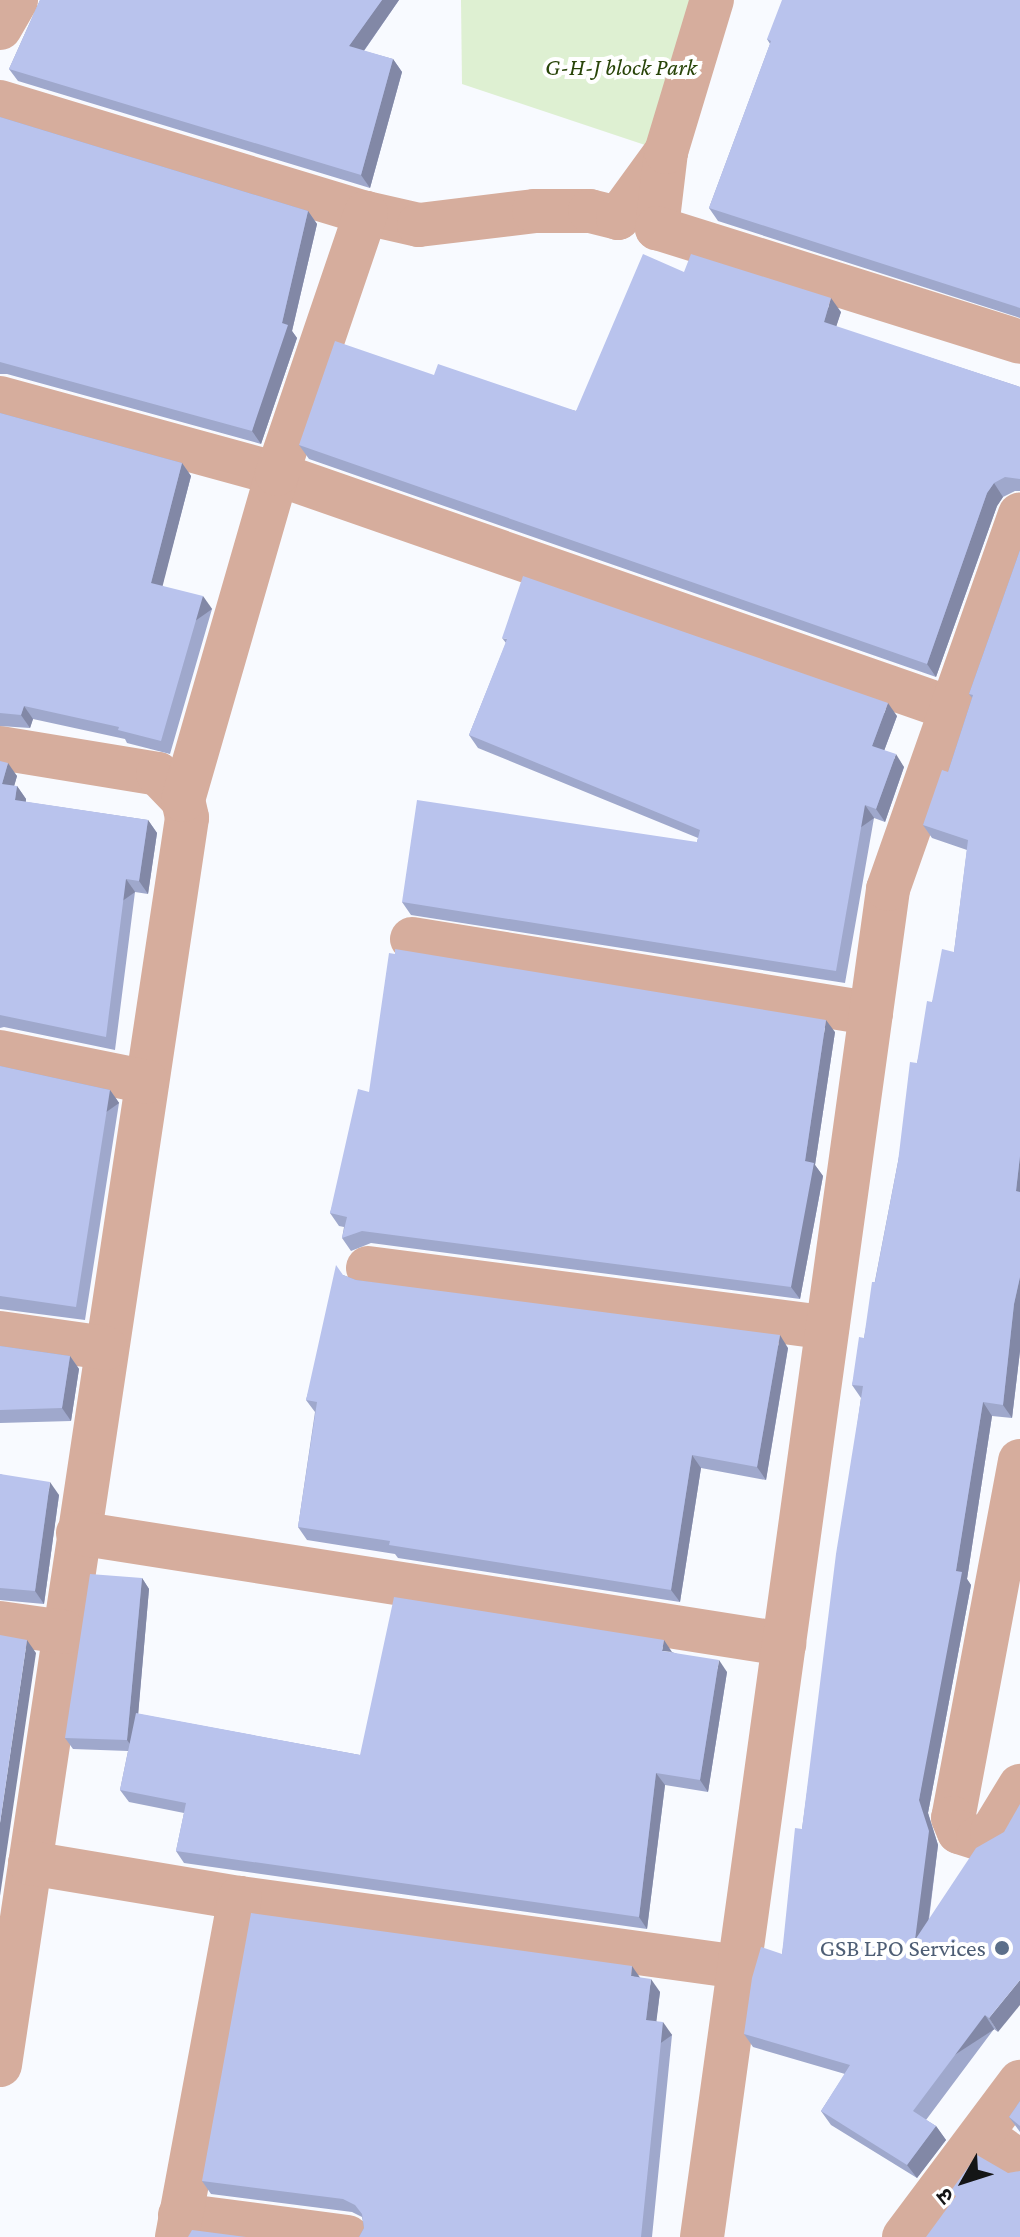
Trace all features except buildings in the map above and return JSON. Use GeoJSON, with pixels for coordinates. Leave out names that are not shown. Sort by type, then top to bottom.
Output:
{"type":"FeatureCollection","features":[{"type":"Feature","properties":{"kind":"street"},"geometry":{"type":"LineString","coordinates":[[0,28],[16,0]]}},
{"type":"Feature","properties":{"kind":"street"},"geometry":{"type":"LineString","coordinates":[[712,0],[666,152],[657,228],[1020,342]]}},
{"type":"Feature","properties":{"kind":"street"},"geometry":{"type":"LineString","coordinates":[[0,102],[366,213],[419,225],[534,211],[590,211],[618,218],[666,152]]}},
{"type":"Feature","properties":{"kind":"street"},"geometry":{"type":"LineString","coordinates":[[0,2065],[11,1917],[30,1863],[187,818],[183,800],[277,474],[366,213]]}},
{"type":"Feature","properties":{"kind":"street"},"geometry":{"type":"LineString","coordinates":[[0,398],[277,474],[952,709]]}},
{"type":"Feature","properties":{"kind":"street"},"geometry":{"type":"LineString","coordinates":[[702,2237],[888,889],[1020,515]]}},
{"type":"Feature","properties":{"kind":"street"},"geometry":{"type":"LineString","coordinates":[[0,748],[158,774],[183,800]]}},
{"type":"Feature","properties":{"kind":"street"},"geometry":{"type":"LineString","coordinates":[[412,939],[871,1013]]}},
{"type":"Feature","properties":{"kind":"street"},"geometry":{"type":"LineString","coordinates":[[0,1052],[147,1082]]}},
{"type":"Feature","properties":{"kind":"street"},"geometry":{"type":"LineString","coordinates":[[368,1268],[827,1328]]}},
{"type":"Feature","properties":{"kind":"street"},"geometry":{"type":"LineString","coordinates":[[0,1333],[106,1348]]}},
{"type":"Feature","properties":{"kind":"street"},"geometry":{"type":"LineString","coordinates":[[1020,1461],[953,1818],[959,1832],[978,1838],[992,1832],[1020,1786]]}},
{"type":"Feature","properties":{"kind":"street"},"geometry":{"type":"LineString","coordinates":[[78,1533],[784,1644]]}},
{"type":"Feature","properties":{"kind":"street"},"geometry":{"type":"LineString","coordinates":[[0,1623],[64,1632]]}},
{"type":"Feature","properties":{"kind":"street"},"geometry":{"type":"LineString","coordinates":[[30,1863],[240,1898],[739,1967]]}},
{"type":"Feature","properties":{"kind":"street"},"geometry":{"type":"LineString","coordinates":[[240,1898],[179,2226],[348,2237]]}},
{"type":"Feature","properties":{"kind":"street"},"geometry":{"type":"LineString","coordinates":[[904,2237],[1020,2082]]}},
{"type":"Feature","properties":{"kind":"street"},"geometry":{"type":"LineString","coordinates":[[982,2135],[1020,2162]]}},
{"type":"Feature","properties":{"kind":"green space","name":"G-H-J block Park"},"geometry":{"type":"Polygon","coordinates":[[[461,0],[712,0],[666,152],[462,84],[461,0]]]}},
{"type":"Feature","properties":{"kind":"place","name":"GSB LPO Services"},"geometry":{"type":"Point","coordinates":[1002,1948]}}]}
